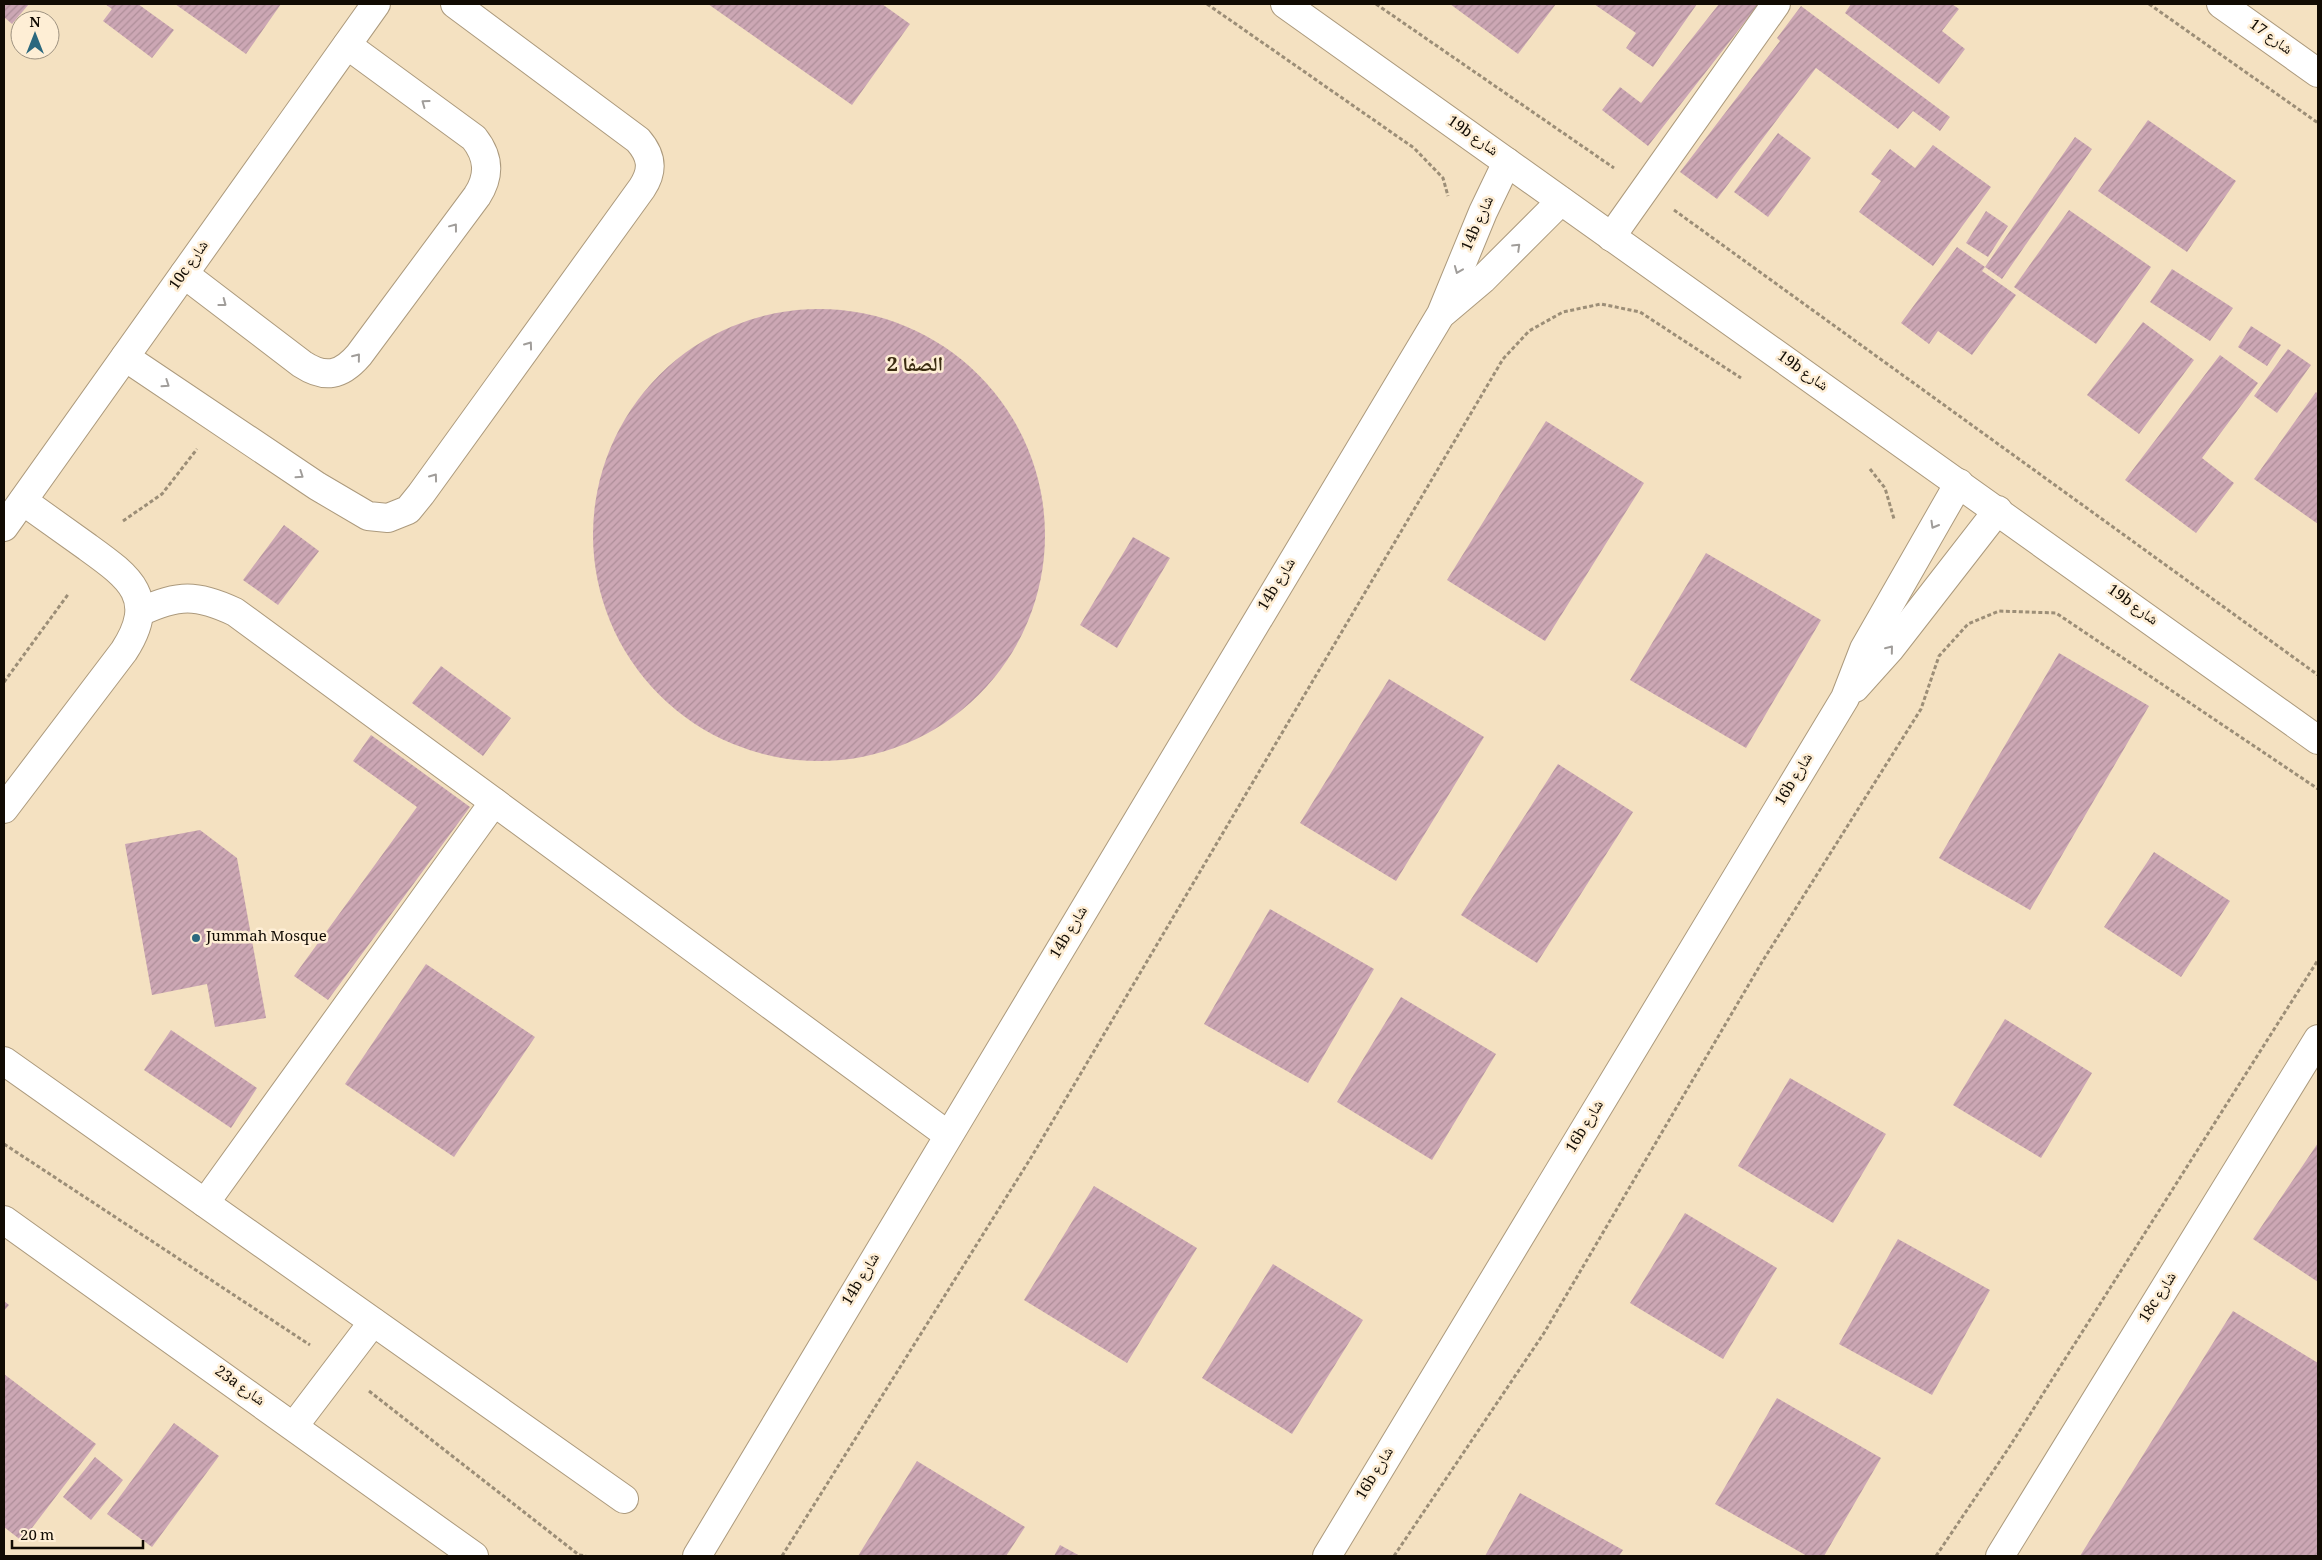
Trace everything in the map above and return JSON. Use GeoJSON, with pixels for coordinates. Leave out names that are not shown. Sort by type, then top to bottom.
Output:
{"type":"FeatureCollection","features":[{"type":"Feature","properties":{"kind":"street","name":"10c شارع"},"geometry":{"type":"LineString","coordinates":[[4,527],[376,4]]}},
{"type":"Feature","properties":{"kind":"street"},"geometry":{"type":"LineString","coordinates":[[125,357],[318,486],[368,516],[388,518],[408,510],[650,177],[651,164],[647,151],[638,140],[455,4]]}},
{"type":"Feature","properties":{"kind":"street","name":"19b شارع"},"geometry":{"type":"LineString","coordinates":[[1285,4],[1998,510],[2318,740]]}},
{"type":"Feature","properties":{"kind":"street"},"geometry":{"type":"LineString","coordinates":[[1611,236],[1776,4]]}},
{"type":"Feature","properties":{"kind":"street","name":"شارع 17"},"geometry":{"type":"LineString","coordinates":[[2221,4],[2318,73]]}},
{"type":"Feature","properties":{"kind":"street"},"geometry":{"type":"LineString","coordinates":[[184,274],[302,364],[314,371],[326,374],[339,371],[351,365],[477,196],[484,186],[487,173],[482,148],[474,138],[347,45]]}},
{"type":"Feature","properties":{"kind":"street","name":"14b شارع"},"geometry":{"type":"LineString","coordinates":[[696,1555],[1441,314],[1507,162]]}},
{"type":"Feature","properties":{"kind":"street","name":"14b شارع"},"geometry":{"type":"LineString","coordinates":[[1441,314],[1490,272],[1561,201]]}},
{"type":"Feature","properties":{"kind":"street","name":"16b شارع"},"geometry":{"type":"LineString","coordinates":[[1327,1556],[1844,698],[1864,650],[1958,483]]}},
{"type":"Feature","properties":{"kind":"street"},"geometry":{"type":"LineString","coordinates":[[4,809],[124,651],[136,633],[140,612],[135,590],[123,572],[22,501]]}},
{"type":"Feature","properties":{"kind":"street","name":"16b شارع"},"geometry":{"type":"LineString","coordinates":[[1844,698],[1879,662],[1998,510]]}},
{"type":"Feature","properties":{"kind":"street"},"geometry":{"type":"LineString","coordinates":[[140,612],[162,601],[188,598],[212,601],[235,612],[948,1135]]}},
{"type":"Feature","properties":{"kind":"street"},"geometry":{"type":"LineString","coordinates":[[206,1203],[494,802]]}},
{"type":"Feature","properties":{"kind":"street","name":"18c شارع"},"geometry":{"type":"LineString","coordinates":[[2000,1556],[2318,1039]]}},
{"type":"Feature","properties":{"kind":"street"},"geometry":{"type":"LineString","coordinates":[[4,1061],[624,1499]]}},
{"type":"Feature","properties":{"kind":"street","name":"23a شارع"},"geometry":{"type":"LineString","coordinates":[[4,1220],[474,1556]]}},
{"type":"Feature","properties":{"kind":"street"},"geometry":{"type":"LineString","coordinates":[[294,1426],[373,1322]]}},
{"type":"Feature","properties":{"kind":"path"},"geometry":{"type":"LineString","coordinates":[[1207,4],[1414,148],[1443,178],[1448,197]]}},
{"type":"Feature","properties":{"kind":"path"},"geometry":{"type":"LineString","coordinates":[[1376,4],[1645,189],[2318,675]]}},
{"type":"Feature","properties":{"kind":"path"},"geometry":{"type":"LineString","coordinates":[[2148,4],[2318,123]]}},
{"type":"Feature","properties":{"kind":"path"},"geometry":{"type":"LineString","coordinates":[[782,1556],[1032,1156],[1503,359],[1529,331],[1563,312],[1601,304],[1640,312],[1746,381]]}},
{"type":"Feature","properties":{"kind":"path"},"geometry":{"type":"LineString","coordinates":[[123,520],[162,494],[198,448]]}},
{"type":"Feature","properties":{"kind":"path"},"geometry":{"type":"LineString","coordinates":[[1865,462],[1885,488],[1897,527]]}},
{"type":"Feature","properties":{"kind":"path"},"geometry":{"type":"LineString","coordinates":[[4,682],[69,593]]}},
{"type":"Feature","properties":{"kind":"path"},"geometry":{"type":"LineString","coordinates":[[1394,1556],[1544,1333],[1762,962],[1921,709],[1939,656],[1968,624],[1999,611],[2056,613],[2318,789]]}},
{"type":"Feature","properties":{"kind":"path"},"geometry":{"type":"LineString","coordinates":[[1936,1556],[2008,1449],[2318,960]]}},
{"type":"Feature","properties":{"kind":"path"},"geometry":{"type":"LineString","coordinates":[[4,1144],[313,1347]]}},
{"type":"Feature","properties":{"kind":"path"},"geometry":{"type":"LineString","coordinates":[[369,1391],[579,1555],[586,1556]]}},
{"type":"Feature","properties":{"kind":"building"},"geometry":{"type":"Polygon","coordinates":[[[4,4],[29,4],[24,10],[10,10],[10,22],[4,17],[4,4]]]}},
{"type":"Feature","properties":{"kind":"building"},"geometry":{"type":"Polygon","coordinates":[[[105,4],[138,4],[174,30],[152,58],[103,21],[112,9],[105,4]]]}},
{"type":"Feature","properties":{"kind":"building"},"geometry":{"type":"Polygon","coordinates":[[[175,4],[281,4],[246,54],[175,4]]]}},
{"type":"Feature","properties":{"kind":"building"},"geometry":{"type":"Polygon","coordinates":[[[708,4],[882,4],[910,24],[852,105],[708,4]]]}},
{"type":"Feature","properties":{"kind":"building"},"geometry":{"type":"Polygon","coordinates":[[[1450,4],[1556,4],[1518,54],[1450,4]]]}},
{"type":"Feature","properties":{"kind":"building"},"geometry":{"type":"Polygon","coordinates":[[[1594,4],[1697,4],[1653,67],[1626,48],[1636,33],[1594,4]]]}},
{"type":"Feature","properties":{"kind":"building"},"geometry":{"type":"Polygon","coordinates":[[[1719,4],[1759,4],[1648,146],[1602,110],[1620,87],[1641,103],[1719,4]]]}},
{"type":"Feature","properties":{"kind":"building"},"geometry":{"type":"Polygon","coordinates":[[[1851,4],[1952,4],[1959,9],[1942,31],[1965,49],[1939,84],[1845,13],[1851,4]]]}},
{"type":"Feature","properties":{"kind":"building"},"geometry":{"type":"Polygon","coordinates":[[[1801,6],[1950,117],[1940,131],[1913,111],[1898,129],[1816,68],[1717,199],[1680,172],[1780,41],[1777,38],[1801,6]]]}},
{"type":"Feature","properties":{"kind":"building"},"geometry":{"type":"Polygon","coordinates":[[[2148,120],[2236,181],[2187,252],[2098,191],[2148,120]]]}},
{"type":"Feature","properties":{"kind":"building"},"geometry":{"type":"Polygon","coordinates":[[[1778,133],[1811,158],[1768,217],[1734,192],[1778,133]]]}},
{"type":"Feature","properties":{"kind":"building"},"geometry":{"type":"Polygon","coordinates":[[[2075,137],[2092,149],[2002,279],[1985,267],[2075,137]]]}},
{"type":"Feature","properties":{"kind":"building"},"geometry":{"type":"Polygon","coordinates":[[[1933,145],[1991,187],[1933,266],[1859,212],[1881,181],[1871,174],[1890,149],[1915,168],[1933,145]]]}},
{"type":"Feature","properties":{"kind":"building"},"geometry":{"type":"Polygon","coordinates":[[[2069,210],[2151,267],[2096,344],[2014,287],[2069,210]]]}},
{"type":"Feature","properties":{"kind":"building"},"geometry":{"type":"Polygon","coordinates":[[[1986,211],[2008,226],[1988,257],[1966,243],[1986,211]]]}},
{"type":"Feature","properties":{"kind":"building"},"geometry":{"type":"Polygon","coordinates":[[[1957,247],[1985,267],[1982,271],[2016,295],[1972,355],[1938,331],[1929,344],[1901,323],[1957,247]]]}},
{"type":"Feature","properties":{"kind":"building"},"geometry":{"type":"Polygon","coordinates":[[[2172,269],[2233,308],[2210,341],[2150,302],[2172,269]]]}},
{"type":"Feature","properties":{"kind":"building"},"geometry":{"type":"Polygon","coordinates":[[[819,309],[863,313],[885,318],[906,326],[926,335],[945,347],[979,375],[1007,409],[1019,428],[1028,448],[1036,469],[1041,491],[1045,535],[1041,579],[1036,601],[1028,622],[1019,642],[1007,661],[979,695],[945,723],[926,735],[906,744],[885,752],[863,757],[819,761],[775,757],[753,752],[732,744],[712,735],[693,723],[659,695],[631,661],[619,642],[610,622],[602,601],[597,579],[593,535],[597,491],[602,469],[610,448],[619,428],[631,409],[659,375],[693,347],[712,335],[732,326],[753,318],[775,313],[819,309]]]}},
{"type":"Feature","properties":{"kind":"building"},"geometry":{"type":"Polygon","coordinates":[[[2143,322],[2194,360],[2139,434],[2087,395],[2143,322]]]}},
{"type":"Feature","properties":{"kind":"building"},"geometry":{"type":"Polygon","coordinates":[[[2251,326],[2281,345],[2267,366],[2238,347],[2251,326]]]}},
{"type":"Feature","properties":{"kind":"building"},"geometry":{"type":"Polygon","coordinates":[[[2288,349],[2311,365],[2277,413],[2254,396],[2288,349]]]}},
{"type":"Feature","properties":{"kind":"building"},"geometry":{"type":"Polygon","coordinates":[[[2220,355],[2258,383],[2202,458],[2234,483],[2196,533],[2125,480],[2220,355]]]}},
{"type":"Feature","properties":{"kind":"building"},"geometry":{"type":"Polygon","coordinates":[[[2316,392],[2318,394],[2318,524],[2254,479],[2316,392]]]}},
{"type":"Feature","properties":{"kind":"building"},"geometry":{"type":"Polygon","coordinates":[[[1546,421],[1644,483],[1545,641],[1447,580],[1546,421]]]}},
{"type":"Feature","properties":{"kind":"building"},"geometry":{"type":"Polygon","coordinates":[[[284,525],[319,551],[278,605],[243,580],[284,525]]]}},
{"type":"Feature","properties":{"kind":"building"},"geometry":{"type":"Polygon","coordinates":[[[1133,537],[1170,558],[1117,648],[1080,625],[1133,537]]]}},
{"type":"Feature","properties":{"kind":"building"},"geometry":{"type":"Polygon","coordinates":[[[1706,553],[1821,620],[1746,748],[1630,680],[1706,553]]]}},
{"type":"Feature","properties":{"kind":"building"},"geometry":{"type":"Polygon","coordinates":[[[2059,653],[2149,706],[2030,910],[1939,858],[2059,653]]]}},
{"type":"Feature","properties":{"kind":"building"},"geometry":{"type":"Polygon","coordinates":[[[441,666],[511,718],[483,756],[412,703],[441,666]]]}},
{"type":"Feature","properties":{"kind":"building"},"geometry":{"type":"Polygon","coordinates":[[[1389,679],[1484,737],[1396,881],[1300,823],[1389,679]]]}},
{"type":"Feature","properties":{"kind":"building"},"geometry":{"type":"Polygon","coordinates":[[[371,735],[470,807],[328,1000],[294,976],[417,807],[353,761],[371,735]]]}},
{"type":"Feature","properties":{"kind":"building"},"geometry":{"type":"Polygon","coordinates":[[[1558,764],[1633,812],[1537,963],[1461,915],[1558,764]]]}},
{"type":"Feature","properties":{"kind":"building","name":"Jummah Mosque"},"geometry":{"type":"Polygon","coordinates":[[[200,830],[237,858],[266,1018],[215,1027],[207,984],[152,995],[125,844],[200,830]]]}},
{"type":"Feature","properties":{"kind":"building"},"geometry":{"type":"Polygon","coordinates":[[[2154,852],[2230,901],[2181,977],[2104,927],[2154,852]]]}},
{"type":"Feature","properties":{"kind":"building"},"geometry":{"type":"Polygon","coordinates":[[[1270,909],[1374,969],[1308,1083],[1204,1024],[1270,909]]]}},
{"type":"Feature","properties":{"kind":"building"},"geometry":{"type":"Polygon","coordinates":[[[426,964],[535,1037],[454,1157],[345,1084],[426,964]]]}},
{"type":"Feature","properties":{"kind":"building"},"geometry":{"type":"Polygon","coordinates":[[[1401,997],[1496,1054],[1432,1160],[1337,1102],[1401,997]]]}},
{"type":"Feature","properties":{"kind":"building"},"geometry":{"type":"Polygon","coordinates":[[[2005,1019],[2092,1073],[2041,1158],[1953,1105],[2005,1019]]]}},
{"type":"Feature","properties":{"kind":"building"},"geometry":{"type":"Polygon","coordinates":[[[171,1030],[257,1088],[231,1128],[144,1070],[171,1030]]]}},
{"type":"Feature","properties":{"kind":"building"},"geometry":{"type":"Polygon","coordinates":[[[1790,1078],[1886,1134],[1833,1223],[1738,1166],[1790,1078]]]}},
{"type":"Feature","properties":{"kind":"building"},"geometry":{"type":"Polygon","coordinates":[[[2318,1143],[2318,1282],[2253,1239],[2318,1143]]]}},
{"type":"Feature","properties":{"kind":"building"},"geometry":{"type":"Polygon","coordinates":[[[1094,1186],[1197,1248],[1127,1363],[1024,1300],[1094,1186]]]}},
{"type":"Feature","properties":{"kind":"building"},"geometry":{"type":"Polygon","coordinates":[[[1685,1213],[1777,1268],[1723,1359],[1630,1303],[1685,1213]]]}},
{"type":"Feature","properties":{"kind":"building"},"geometry":{"type":"Polygon","coordinates":[[[1898,1239],[1990,1290],[1932,1395],[1839,1344],[1898,1239]]]}},
{"type":"Feature","properties":{"kind":"building"},"geometry":{"type":"Polygon","coordinates":[[[1273,1264],[1363,1320],[1292,1434],[1202,1378],[1273,1264]]]}},
{"type":"Feature","properties":{"kind":"building"},"geometry":{"type":"Polygon","coordinates":[[[4,1301],[9,1305],[4,1311],[4,1301]]]}},
{"type":"Feature","properties":{"kind":"building"},"geometry":{"type":"Polygon","coordinates":[[[2233,1311],[2318,1363],[2318,1556],[2080,1556],[2233,1311]]]}},
{"type":"Feature","properties":{"kind":"building"},"geometry":{"type":"Polygon","coordinates":[[[4,1374],[96,1444],[22,1541],[4,1527],[4,1374]]]}},
{"type":"Feature","properties":{"kind":"building"},"geometry":{"type":"Polygon","coordinates":[[[1777,1398],[1881,1458],[1824,1556],[1807,1556],[1715,1504],[1777,1398]]]}},
{"type":"Feature","properties":{"kind":"building"},"geometry":{"type":"Polygon","coordinates":[[[174,1423],[219,1456],[152,1547],[107,1514],[174,1423]]]}},
{"type":"Feature","properties":{"kind":"building"},"geometry":{"type":"Polygon","coordinates":[[[95,1457],[123,1480],[91,1520],[63,1497],[95,1457]]]}},
{"type":"Feature","properties":{"kind":"building"},"geometry":{"type":"Polygon","coordinates":[[[917,1461],[1025,1527],[1006,1556],[858,1556],[917,1461]]]}},
{"type":"Feature","properties":{"kind":"building"},"geometry":{"type":"Polygon","coordinates":[[[1520,1493],[1623,1550],[1619,1556],[1485,1556],[1520,1493]]]}},
{"type":"Feature","properties":{"kind":"building"},"geometry":{"type":"Polygon","coordinates":[[[1060,1545],[1080,1556],[1054,1556],[1060,1545]]]}},
{"type":"Feature","properties":{"kind":"place","name":"Jummah Mosque"},"geometry":{"type":"Point","coordinates":[196,938]}},
{"type":"Feature","properties":{"kind":"district","name":"الصفا 2"},"geometry":{"type":"Point","coordinates":[915,367]}}]}
